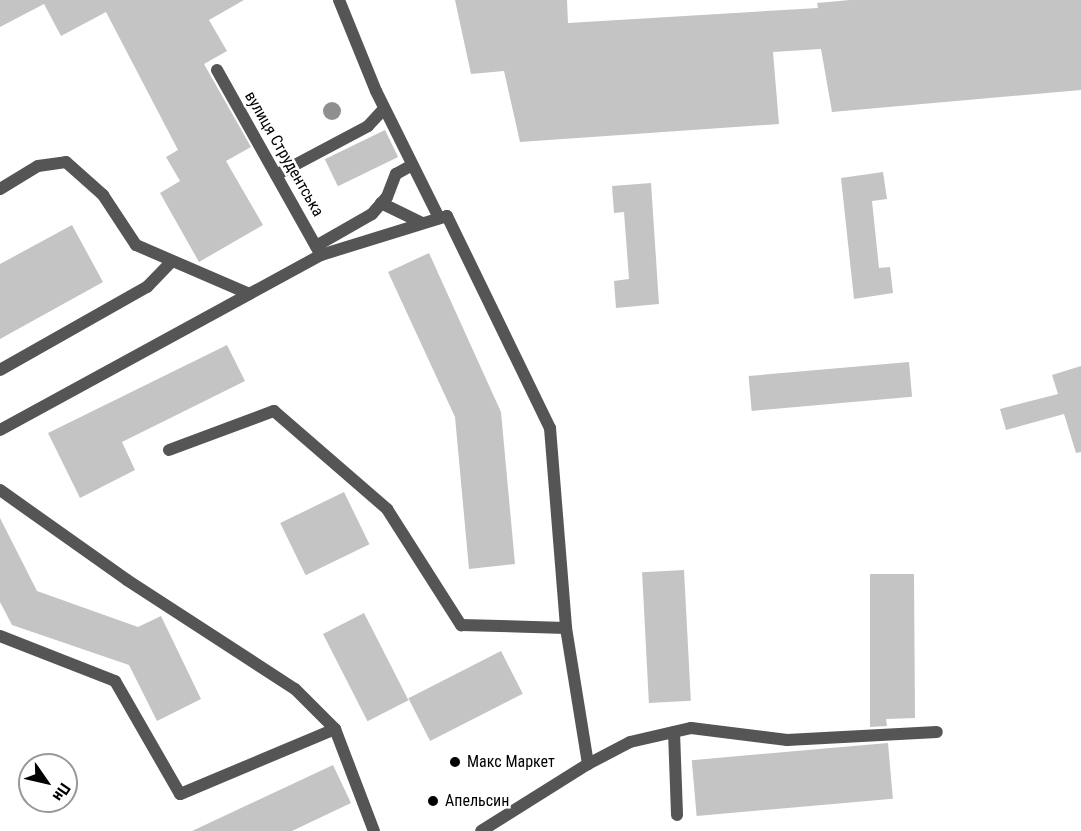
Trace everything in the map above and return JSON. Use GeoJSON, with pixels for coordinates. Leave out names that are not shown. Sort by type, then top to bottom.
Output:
{"type":"FeatureCollection","features":[{"type":"Feature","properties":{"kind":"lane"},"geometry":{"type":"LineString","coordinates":[[339,0],[384,109],[439,218]]}},
{"type":"Feature","properties":{"kind":"lane","name":"вулиця Струдентська"},"geometry":{"type":"LineString","coordinates":[[217,70],[319,250]]}},
{"type":"Feature","properties":{"kind":"lane"},"geometry":{"type":"LineString","coordinates":[[276,175],[368,126],[384,109]]}},
{"type":"Feature","properties":{"kind":"lane"},"geometry":{"type":"LineString","coordinates":[[0,189],[38,166],[66,162],[104,195],[136,245],[249,294]]}},
{"type":"Feature","properties":{"kind":"lane"},"geometry":{"type":"LineString","coordinates":[[0,430],[249,294],[319,250],[372,214],[381,203],[396,174],[412,165]]}},
{"type":"Feature","properties":{"kind":"lane"},"geometry":{"type":"LineString","coordinates":[[381,203],[422,223]]}},
{"type":"Feature","properties":{"kind":"lane"},"geometry":{"type":"LineString","coordinates":[[319,250],[447,216],[550,428],[566,628],[588,764]]}},
{"type":"Feature","properties":{"kind":"lane"},"geometry":{"type":"LineString","coordinates":[[0,370],[147,287],[172,261]]}},
{"type":"Feature","properties":{"kind":"lane"},"geometry":{"type":"LineString","coordinates":[[169,450],[274,411],[387,509],[461,625],[566,628]]}},
{"type":"Feature","properties":{"kind":"lane"},"geometry":{"type":"LineString","coordinates":[[0,490],[128,580],[295,689],[335,729],[374,831]]}},
{"type":"Feature","properties":{"kind":"lane"},"geometry":{"type":"LineString","coordinates":[[0,636],[115,681],[180,794],[335,729]]}},
{"type":"Feature","properties":{"kind":"lane"},"geometry":{"type":"LineString","coordinates":[[481,831],[588,764],[630,742],[691,728],[787,740],[937,732]]}},
{"type":"Feature","properties":{"kind":"lane"},"geometry":{"type":"LineString","coordinates":[[674,732],[677,815]]}},
{"type":"Feature","properties":{"kind":"building"},"geometry":{"type":"Polygon","coordinates":[[[0,0],[244,0],[209,20],[227,51],[204,64],[251,147],[226,161],[263,225],[199,262],[160,193],[180,181],[166,157],[178,150],[106,12],[61,36],[44,4],[0,27],[0,0]]]}},
{"type":"Feature","properties":{"kind":"building"},"geometry":{"type":"Polygon","coordinates":[[[455,0],[567,0],[568,23],[818,8],[817,3],[850,0],[1081,0],[1081,90],[832,112],[821,49],[773,52],[779,124],[520,142],[504,71],[471,74],[455,0]]]}},
{"type":"Feature","properties":{"kind":"building"},"geometry":{"type":"Polygon","coordinates":[[[385,130],[398,157],[338,186],[325,159],[385,130]]]}},
{"type":"Feature","properties":{"kind":"building"},"geometry":{"type":"Polygon","coordinates":[[[883,172],[887,199],[872,201],[879,268],[890,267],[893,293],[854,299],[841,178],[883,172]]]}},
{"type":"Feature","properties":{"kind":"building"},"geometry":{"type":"Polygon","coordinates":[[[651,183],[659,304],[616,308],[614,281],[629,279],[624,212],[614,213],[612,186],[651,183]]]}},
{"type":"Feature","properties":{"kind":"building"},"geometry":{"type":"Polygon","coordinates":[[[72,225],[103,282],[0,339],[0,264],[72,225]]]}},
{"type":"Feature","properties":{"kind":"building"},"geometry":{"type":"Polygon","coordinates":[[[429,253],[501,412],[515,564],[469,569],[455,417],[388,272],[429,253]]]}},
{"type":"Feature","properties":{"kind":"building"},"geometry":{"type":"Polygon","coordinates":[[[227,345],[245,381],[122,442],[135,470],[80,498],[48,433],[227,345]]]}},
{"type":"Feature","properties":{"kind":"building"},"geometry":{"type":"Polygon","coordinates":[[[909,362],[912,397],[752,411],[749,376],[909,362]]]}},
{"type":"Feature","properties":{"kind":"building"},"geometry":{"type":"Polygon","coordinates":[[[1081,366],[1081,452],[1076,453],[1064,414],[1006,430],[1000,409],[1058,394],[1052,375],[1081,366]]]}},
{"type":"Feature","properties":{"kind":"building"},"geometry":{"type":"Polygon","coordinates":[[[344,492],[369,544],[306,575],[280,523],[344,492]]]}},
{"type":"Feature","properties":{"kind":"building"},"geometry":{"type":"Polygon","coordinates":[[[0,518],[37,591],[138,627],[161,616],[201,699],[157,721],[129,665],[12,625],[0,602],[0,518]]]}},
{"type":"Feature","properties":{"kind":"building"},"geometry":{"type":"Polygon","coordinates":[[[684,570],[691,701],[649,703],[642,572],[684,570]]]}},
{"type":"Feature","properties":{"kind":"building"},"geometry":{"type":"Polygon","coordinates":[[[870,574],[914,574],[915,718],[886,719],[887,726],[870,727],[870,574]]]}},
{"type":"Feature","properties":{"kind":"building"},"geometry":{"type":"Polygon","coordinates":[[[364,613],[408,700],[368,721],[323,634],[364,613]]]}},
{"type":"Feature","properties":{"kind":"building"},"geometry":{"type":"Polygon","coordinates":[[[501,651],[523,694],[430,741],[408,698],[501,651]]]}},
{"type":"Feature","properties":{"kind":"building"},"geometry":{"type":"Polygon","coordinates":[[[888,743],[893,799],[697,816],[692,760],[888,743]]]}},
{"type":"Feature","properties":{"kind":"building"},"geometry":{"type":"Polygon","coordinates":[[[333,765],[351,803],[292,831],[192,831],[333,765]]]}},
{"type":"Feature","properties":{"kind":"place","name":"Макс Маркет"},"geometry":{"type":"Point","coordinates":[455,762]}},
{"type":"Feature","properties":{"kind":"place","name":"Апельсин"},"geometry":{"type":"Point","coordinates":[433,801]}}]}
